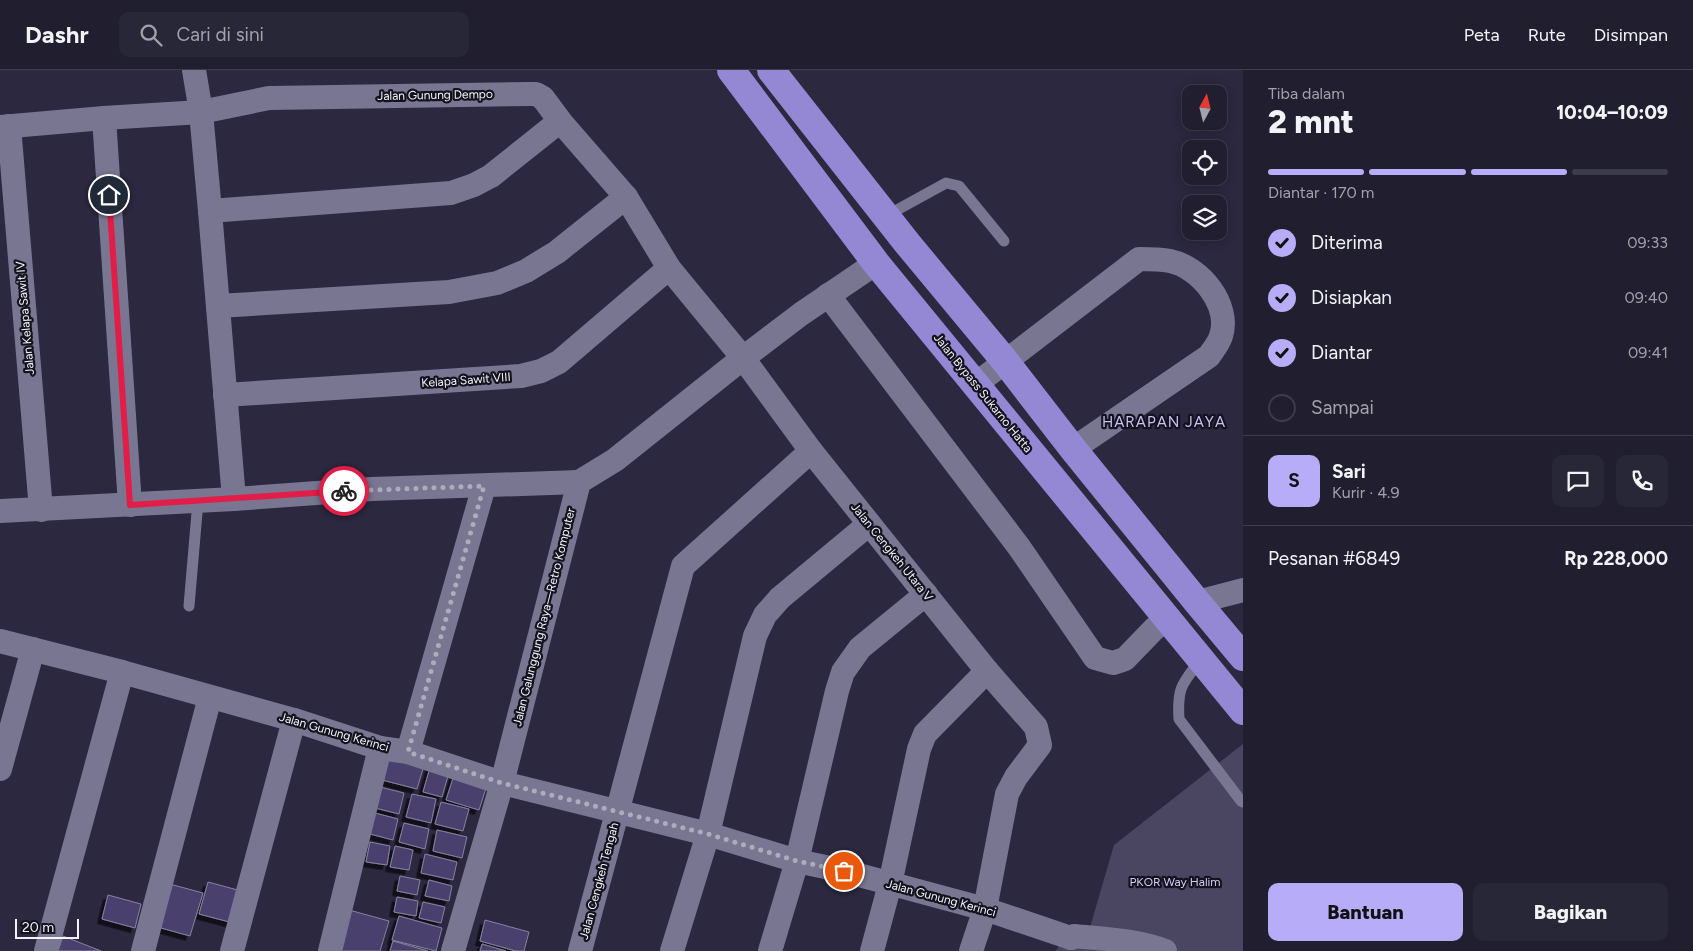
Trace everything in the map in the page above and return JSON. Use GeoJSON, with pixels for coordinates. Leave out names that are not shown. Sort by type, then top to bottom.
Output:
{"type":"FeatureCollection","features":[{"type":"Feature","properties":{"kind":"highway","name":"Jalan Bypass Sukarno Hatta"},"geometry":{"type":"LineString","coordinates":[[731,70],[876,263],[1243,710]]}},
{"type":"Feature","properties":{"kind":"highway"},"geometry":{"type":"LineString","coordinates":[[771,70],[886,216],[1005,361],[1073,449],[1243,657]]}},
{"type":"Feature","properties":{"kind":"highway"},"geometry":{"type":"LineString","coordinates":[[922,318],[948,291]]}},
{"type":"Feature","properties":{"kind":"street"},"geometry":{"type":"LineString","coordinates":[[194,70],[201,112],[234,499]]}},
{"type":"Feature","properties":{"kind":"street","name":"Jalan Gunung Dempo"},"geometry":{"type":"LineString","coordinates":[[5,127],[201,112],[269,98],[536,94],[543,98],[560,121],[626,197],[669,268],[743,358]]}},
{"type":"Feature","properties":{"kind":"street"},"geometry":{"type":"LineString","coordinates":[[104,118],[130,505]]}},
{"type":"Feature","properties":{"kind":"street"},"geometry":{"type":"LineString","coordinates":[[210,211],[451,193],[492,176],[560,121]]}},
{"type":"Feature","properties":{"kind":"street","name":"Jalan Kelapa Sawit IV"},"geometry":{"type":"LineString","coordinates":[[5,127],[41,510]]}},
{"type":"Feature","properties":{"kind":"street"},"geometry":{"type":"LineString","coordinates":[[218,306],[449,292],[496,283],[526,271],[558,252],[626,197]]}},
{"type":"Feature","properties":{"kind":"street"},"geometry":{"type":"LineString","coordinates":[[976,384],[1139,259],[1171,261],[1199,275],[1218,299],[1222,322],[1221,336],[1209,356],[1073,449]]}},
{"type":"Feature","properties":{"kind":"street"},"geometry":{"type":"LineString","coordinates":[[0,511],[234,499],[372,489],[579,482],[615,460],[743,358],[828,295],[876,263]]}},
{"type":"Feature","properties":{"kind":"street","name":"Kelapa Sawit VIII"},"geometry":{"type":"LineString","coordinates":[[225,395],[521,376],[541,371],[559,362],[669,268]]}},
{"type":"Feature","properties":{"kind":"street"},"geometry":{"type":"LineString","coordinates":[[828,295],[1019,546],[1095,658],[1113,663],[1125,659],[1154,629],[1168,618]]}},
{"type":"Feature","properties":{"kind":"street","name":"Jalan Cengkeh Utara V"},"geometry":{"type":"LineString","coordinates":[[743,358],[811,451],[987,671],[1036,727],[1040,738],[1040,745],[1016,777],[1007,794],[985,909]]}},
{"type":"Feature","properties":{"kind":"street","name":"Jalan Cengkeh Tengah"},"geometry":{"type":"LineString","coordinates":[[580,951],[683,566],[811,451]]}},
{"type":"Feature","properties":{"kind":"street","name":"Jalan Galunggung Raya—Retro Komputer"},"geometry":{"type":"LineString","coordinates":[[453,951],[502,783],[579,482]]}},
{"type":"Feature","properties":{"kind":"street"},"geometry":{"type":"LineString","coordinates":[[408,752],[484,486]]}},
{"type":"Feature","properties":{"kind":"street"},"geometry":{"type":"LineString","coordinates":[[672,951],[708,834],[755,636],[765,615],[780,598],[869,524]]}},
{"type":"Feature","properties":{"kind":"street"},"geometry":{"type":"LineString","coordinates":[[1197,602],[1240,588]]}},
{"type":"Feature","properties":{"kind":"street"},"geometry":{"type":"LineString","coordinates":[[770,951],[797,861],[843,672],[860,648],[926,594]]}},
{"type":"Feature","properties":{"kind":"street","name":"Jalan Gunung Kerinci"},"geometry":{"type":"LineString","coordinates":[[0,641],[122,672],[294,720],[380,748],[408,752],[502,783],[618,810],[708,834],[797,861],[844,871],[985,909],[1069,945],[1074,936],[1119,940],[1156,947],[1165,951]]}},
{"type":"Feature","properties":{"kind":"street"},"geometry":{"type":"LineString","coordinates":[[0,769],[33,649]]}},
{"type":"Feature","properties":{"kind":"street"},"geometry":{"type":"LineString","coordinates":[[872,951],[890,884],[919,749],[925,734],[987,671]]}},
{"type":"Feature","properties":{"kind":"street"},"geometry":{"type":"LineString","coordinates":[[46,951],[122,672]]}},
{"type":"Feature","properties":{"kind":"street"},"geometry":{"type":"LineString","coordinates":[[143,951],[210,697]]}},
{"type":"Feature","properties":{"kind":"street"},"geometry":{"type":"LineString","coordinates":[[232,951],[294,720]]}},
{"type":"Feature","properties":{"kind":"street"},"geometry":{"type":"LineString","coordinates":[[330,951],[380,748]]}},
{"type":"Feature","properties":{"kind":"street"},"geometry":{"type":"LineString","coordinates":[[971,951],[985,909]]}},
{"type":"Feature","properties":{"kind":"lane"},"geometry":{"type":"LineString","coordinates":[[886,216],[946,183],[959,186],[1004,241]]}},
{"type":"Feature","properties":{"kind":"lane"},"geometry":{"type":"LineString","coordinates":[[190,606],[198,501]]}},
{"type":"Feature","properties":{"kind":"lane"},"geometry":{"type":"LineString","coordinates":[[1201,659],[1181,685],[1178,703],[1179,719],[1243,802]]}},
{"type":"Feature","properties":{"kind":"green space","name":"PKOR Way Halim"},"geometry":{"type":"Polygon","coordinates":[[[1243,744],[1243,951],[1056,951],[1061,943],[1086,941],[1114,845],[1243,744]]]}},
{"type":"Feature","properties":{"kind":"building"},"geometry":{"type":"Polygon","coordinates":[[[389,753],[425,762],[417,789],[382,780],[389,753]]]}},
{"type":"Feature","properties":{"kind":"building"},"geometry":{"type":"Polygon","coordinates":[[[431,764],[450,769],[442,797],[423,792],[431,764]]]}},
{"type":"Feature","properties":{"kind":"building"},"geometry":{"type":"Polygon","coordinates":[[[455,772],[488,782],[479,810],[446,800],[455,772]]]}},
{"type":"Feature","properties":{"kind":"building"},"geometry":{"type":"Polygon","coordinates":[[[380,787],[404,793],[399,814],[375,808],[380,787]]]}},
{"type":"Feature","properties":{"kind":"building"},"geometry":{"type":"Polygon","coordinates":[[[412,794],[436,799],[431,823],[406,817],[412,794]]]}},
{"type":"Feature","properties":{"kind":"building"},"geometry":{"type":"Polygon","coordinates":[[[441,802],[469,809],[463,831],[435,824],[441,802]]]}},
{"type":"Feature","properties":{"kind":"building"},"geometry":{"type":"Polygon","coordinates":[[[375,813],[398,819],[393,840],[370,834],[375,813]]]}},
{"type":"Feature","properties":{"kind":"building"},"geometry":{"type":"Polygon","coordinates":[[[404,823],[429,829],[425,849],[399,842],[404,823]]]}},
{"type":"Feature","properties":{"kind":"building"},"geometry":{"type":"Polygon","coordinates":[[[437,830],[467,837],[462,858],[433,851],[437,830]]]}},
{"type":"Feature","properties":{"kind":"building"},"geometry":{"type":"Polygon","coordinates":[[[370,842],[390,846],[387,865],[366,862],[370,842]]]}},
{"type":"Feature","properties":{"kind":"building"},"geometry":{"type":"Polygon","coordinates":[[[395,846],[413,850],[409,870],[390,867],[395,846]]]}},
{"type":"Feature","properties":{"kind":"building"},"geometry":{"type":"Polygon","coordinates":[[[425,854],[457,862],[453,880],[421,873],[425,854]]]}},
{"type":"Feature","properties":{"kind":"building"},"geometry":{"type":"Polygon","coordinates":[[[400,876],[420,880],[417,895],[397,891],[400,876]]]}},
{"type":"Feature","properties":{"kind":"building"},"geometry":{"type":"Polygon","coordinates":[[[429,880],[452,886],[449,901],[425,896],[429,880]]]}},
{"type":"Feature","properties":{"kind":"building"},"geometry":{"type":"Polygon","coordinates":[[[208,882],[245,892],[237,924],[199,914],[208,882]]]}},
{"type":"Feature","properties":{"kind":"building"},"geometry":{"type":"Polygon","coordinates":[[[166,883],[203,893],[190,936],[154,926],[166,883]]]}},
{"type":"Feature","properties":{"kind":"building"},"geometry":{"type":"Polygon","coordinates":[[[108,895],[141,904],[135,928],[102,919],[108,895]]]}},
{"type":"Feature","properties":{"kind":"building"},"geometry":{"type":"Polygon","coordinates":[[[397,897],[418,901],[416,916],[394,912],[397,897]]]}},
{"type":"Feature","properties":{"kind":"building"},"geometry":{"type":"Polygon","coordinates":[[[423,902],[445,907],[441,923],[419,918],[423,902]]]}},
{"type":"Feature","properties":{"kind":"building"},"geometry":{"type":"Polygon","coordinates":[[[349,910],[389,921],[380,951],[338,951],[349,910]]]}},
{"type":"Feature","properties":{"kind":"building"},"geometry":{"type":"Polygon","coordinates":[[[399,916],[442,928],[436,951],[392,940],[399,916]]]}},
{"type":"Feature","properties":{"kind":"building"},"geometry":{"type":"Polygon","coordinates":[[[485,920],[529,932],[524,951],[516,951],[480,941],[485,920]]]}},
{"type":"Feature","properties":{"kind":"building"},"geometry":{"type":"Polygon","coordinates":[[[63,936],[101,951],[58,951],[63,936]]]}},
{"type":"Feature","properties":{"kind":"building"},"geometry":{"type":"Polygon","coordinates":[[[393,941],[428,951],[390,951],[393,941]]]}},
{"type":"Feature","properties":{"kind":"building"},"geometry":{"type":"Polygon","coordinates":[[[482,944],[506,951],[480,951],[482,944]]]}},
{"type":"Feature","properties":{"kind":"way so far"},"geometry":{"type":"LineString","coordinates":[[344,491],[484,486],[408,752],[502,783],[618,810],[708,834],[797,861],[844,871]]}},
{"type":"Feature","properties":{"kind":"district","name":"HARAPAN JAYA"},"geometry":{"type":"Point","coordinates":[1164,422]}},
{"type":"Feature","properties":{"kind":"route"},"geometry":{"type":"LineString","coordinates":[[109,195],[130,505],[344,491]]}}]}
